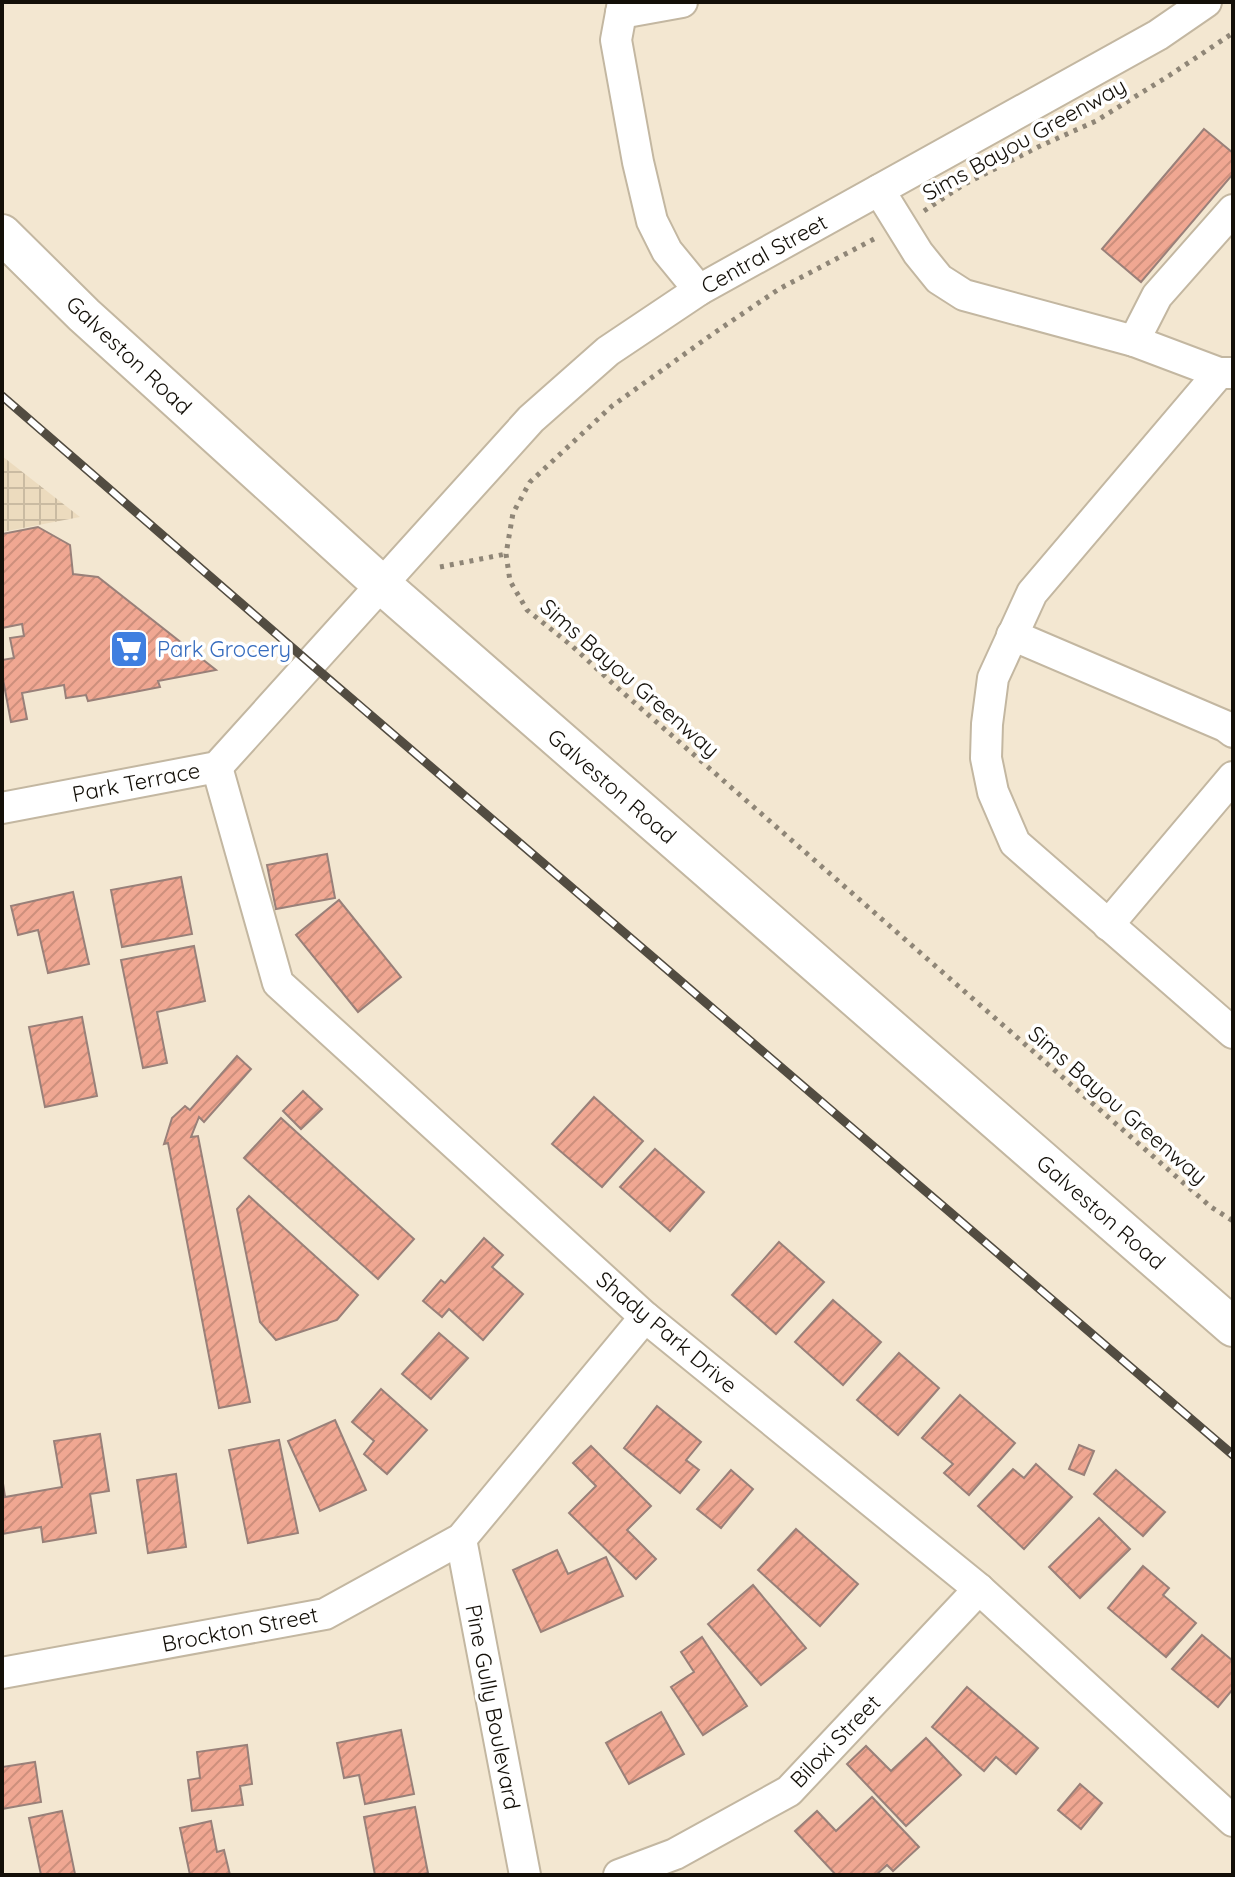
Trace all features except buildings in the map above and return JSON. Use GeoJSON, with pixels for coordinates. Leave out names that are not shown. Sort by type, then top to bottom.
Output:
{"type":"FeatureCollection","features":[{"type":"Feature","properties":{"kind":"main road","name":"Galveston Road"},"geometry":{"type":"LineString","coordinates":[[2,234],[84,315],[382,585],[1233,1327]]}},
{"type":"Feature","properties":{"kind":"street"},"geometry":{"type":"LineString","coordinates":[[682,2],[622,8],[616,40],[652,221],[667,251],[699,290]]}},
{"type":"Feature","properties":{"kind":"street","name":"Central Street"},"geometry":{"type":"LineString","coordinates":[[382,585],[531,419],[608,351],[699,290],[1158,35],[1206,2]]}},
{"type":"Feature","properties":{"kind":"street"},"geometry":{"type":"LineString","coordinates":[[879,190],[918,253],[939,279],[964,295],[1134,341],[1226,373],[1032,593],[993,678],[986,758],[993,792],[1015,843],[1233,1033]]}},
{"type":"Feature","properties":{"kind":"street"},"geometry":{"type":"LineString","coordinates":[[1134,341],[1157,296],[1233,210]]}},
{"type":"Feature","properties":{"kind":"street","name":"Park Terrace"},"geometry":{"type":"LineString","coordinates":[[2,808],[217,767],[382,585]]}},
{"type":"Feature","properties":{"kind":"street"},"geometry":{"type":"LineString","coordinates":[[1012,635],[1212,720],[1233,732]]}},
{"type":"Feature","properties":{"kind":"street","name":"Shady Park Drive"},"geometry":{"type":"LineString","coordinates":[[217,767],[278,983],[645,1317],[979,1589],[1233,1821]]}},
{"type":"Feature","properties":{"kind":"street"},"geometry":{"type":"LineString","coordinates":[[1108,925],[1233,777]]}},
{"type":"Feature","properties":{"kind":"street","name":"Brockton Street"},"geometry":{"type":"LineString","coordinates":[[2,1673],[325,1614],[461,1539],[645,1317]]}},
{"type":"Feature","properties":{"kind":"street","name":"Pine Gully Boulevard"},"geometry":{"type":"LineString","coordinates":[[461,1539],[525,1875]]}},
{"type":"Feature","properties":{"kind":"street","name":"Biloxi Street"},"geometry":{"type":"LineString","coordinates":[[619,1875],[675,1854],[789,1791],[979,1589]]}},
{"type":"Feature","properties":{"kind":"path","name":"Sims Bayou Greenway"},"geometry":{"type":"LineString","coordinates":[[1233,33],[1096,121],[963,185],[901,225],[779,289],[612,406],[530,482],[513,513],[506,554],[510,581],[527,610],[572,646],[1211,1207],[1233,1221]]}},
{"type":"Feature","properties":{"kind":"path"},"geometry":{"type":"LineString","coordinates":[[435,569],[506,554]]}},
{"type":"Feature","properties":{"kind":"shaded area"},"geometry":{"type":"Polygon","coordinates":[[[2,456],[80,517],[2,532],[2,456]]]}},
{"type":"Feature","properties":{"kind":"railway"},"geometry":{"type":"LineString","coordinates":[[2,396],[1233,1455]]}},
{"type":"Feature","properties":{"kind":"place","name":"Park Grocery"},"geometry":{"type":"Point","coordinates":[129,649]}}]}
